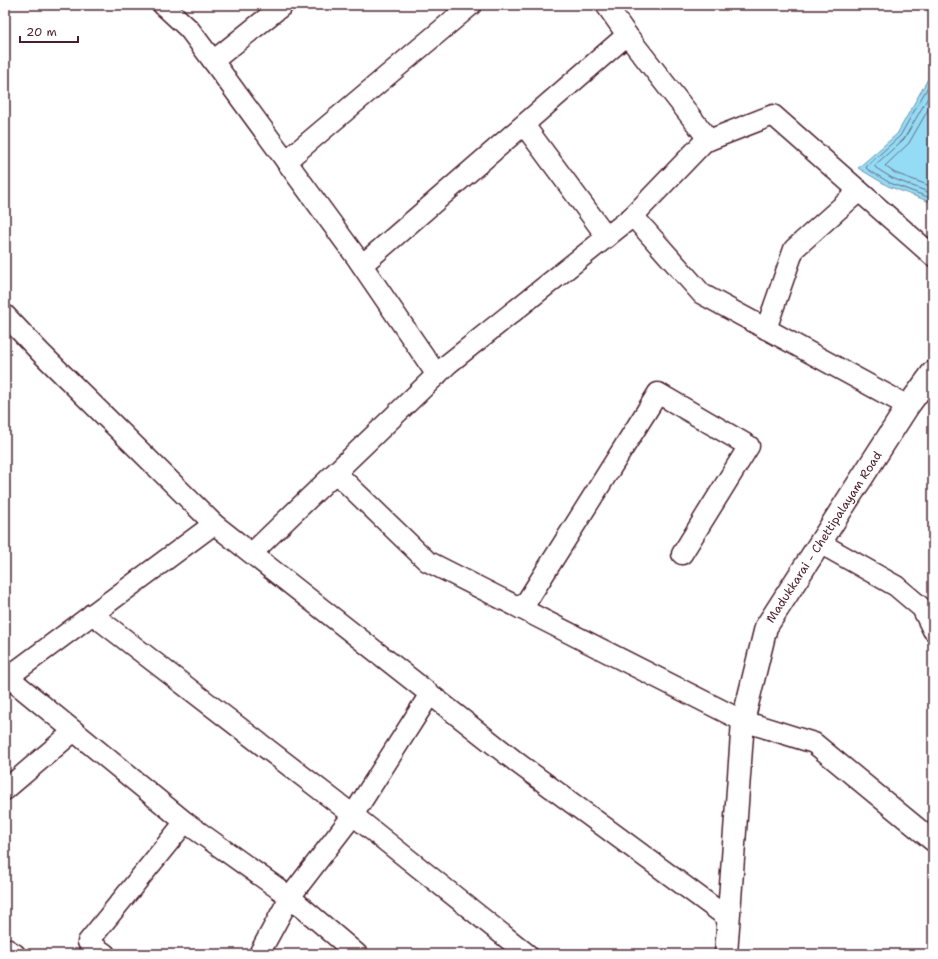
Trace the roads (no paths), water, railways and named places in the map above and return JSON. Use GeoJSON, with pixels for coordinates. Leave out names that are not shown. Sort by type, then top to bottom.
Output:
{"type":"FeatureCollection","features":[{"type":"Feature","properties":{"kind":"main road","name":"Madukkarai - Chettipalayam Road"},"geometry":{"type":"LineString","coordinates":[[726,954],[743,721],[766,627],[908,406],[933,372]]}},
{"type":"Feature","properties":{"kind":"street"},"geometry":{"type":"LineString","coordinates":[[163,5],[189,30],[213,62],[362,265],[437,375]]}},
{"type":"Feature","properties":{"kind":"street"},"geometry":{"type":"LineString","coordinates":[[213,62],[283,5]]}},
{"type":"Feature","properties":{"kind":"street"},"geometry":{"type":"LineString","coordinates":[[286,161],[471,5]]}},
{"type":"Feature","properties":{"kind":"street"},"geometry":{"type":"LineString","coordinates":[[606,5],[627,36],[709,140]]}},
{"type":"Feature","properties":{"kind":"street"},"geometry":{"type":"LineString","coordinates":[[362,265],[627,36]]}},
{"type":"Feature","properties":{"kind":"street"},"geometry":{"type":"LineString","coordinates":[[252,553],[448,364],[633,216],[704,142],[773,115],[933,256]]}},
{"type":"Feature","properties":{"kind":"street"},"geometry":{"type":"LineString","coordinates":[[524,125],[607,238]]}},
{"type":"Feature","properties":{"kind":"street"},"geometry":{"type":"LineString","coordinates":[[766,329],[794,249],[859,191]]}},
{"type":"Feature","properties":{"kind":"street"},"geometry":{"type":"LineString","coordinates":[[633,216],[702,294],[908,406]]}},
{"type":"Feature","properties":{"kind":"street"},"geometry":{"type":"LineString","coordinates":[[5,315],[40,352],[214,524],[520,764],[728,918]]}},
{"type":"Feature","properties":{"kind":"street"},"geometry":{"type":"LineString","coordinates":[[522,609],[658,393],[749,446],[682,554]]}},
{"type":"Feature","properties":{"kind":"street"},"geometry":{"type":"LineString","coordinates":[[336,473],[427,561],[743,721],[814,743],[933,841]]}},
{"type":"Feature","properties":{"kind":"street"},"geometry":{"type":"LineString","coordinates":[[214,524],[6,678],[74,731],[185,822],[290,897],[357,954]]}},
{"type":"Feature","properties":{"kind":"street"},"geometry":{"type":"LineString","coordinates":[[820,543],[896,586],[922,608],[933,630]]}},
{"type":"Feature","properties":{"kind":"street"},"geometry":{"type":"LineString","coordinates":[[92,614],[353,815],[527,954]]}},
{"type":"Feature","properties":{"kind":"street"},"geometry":{"type":"LineString","coordinates":[[259,954],[290,897],[353,815],[430,694]]}},
{"type":"Feature","properties":{"kind":"street"},"geometry":{"type":"LineString","coordinates":[[5,790],[74,731]]}},
{"type":"Feature","properties":{"kind":"street"},"geometry":{"type":"LineString","coordinates":[[105,954],[83,948],[185,822]]}},
{"type":"Feature","properties":{"kind":"street"},"geometry":{"type":"LineString","coordinates":[[5,948],[15,954]]}},
{"type":"Feature","properties":{"kind":"water"},"geometry":{"type":"Polygon","coordinates":[[[933,70],[933,203],[888,186],[858,168],[897,134],[933,70]]]}}]}
